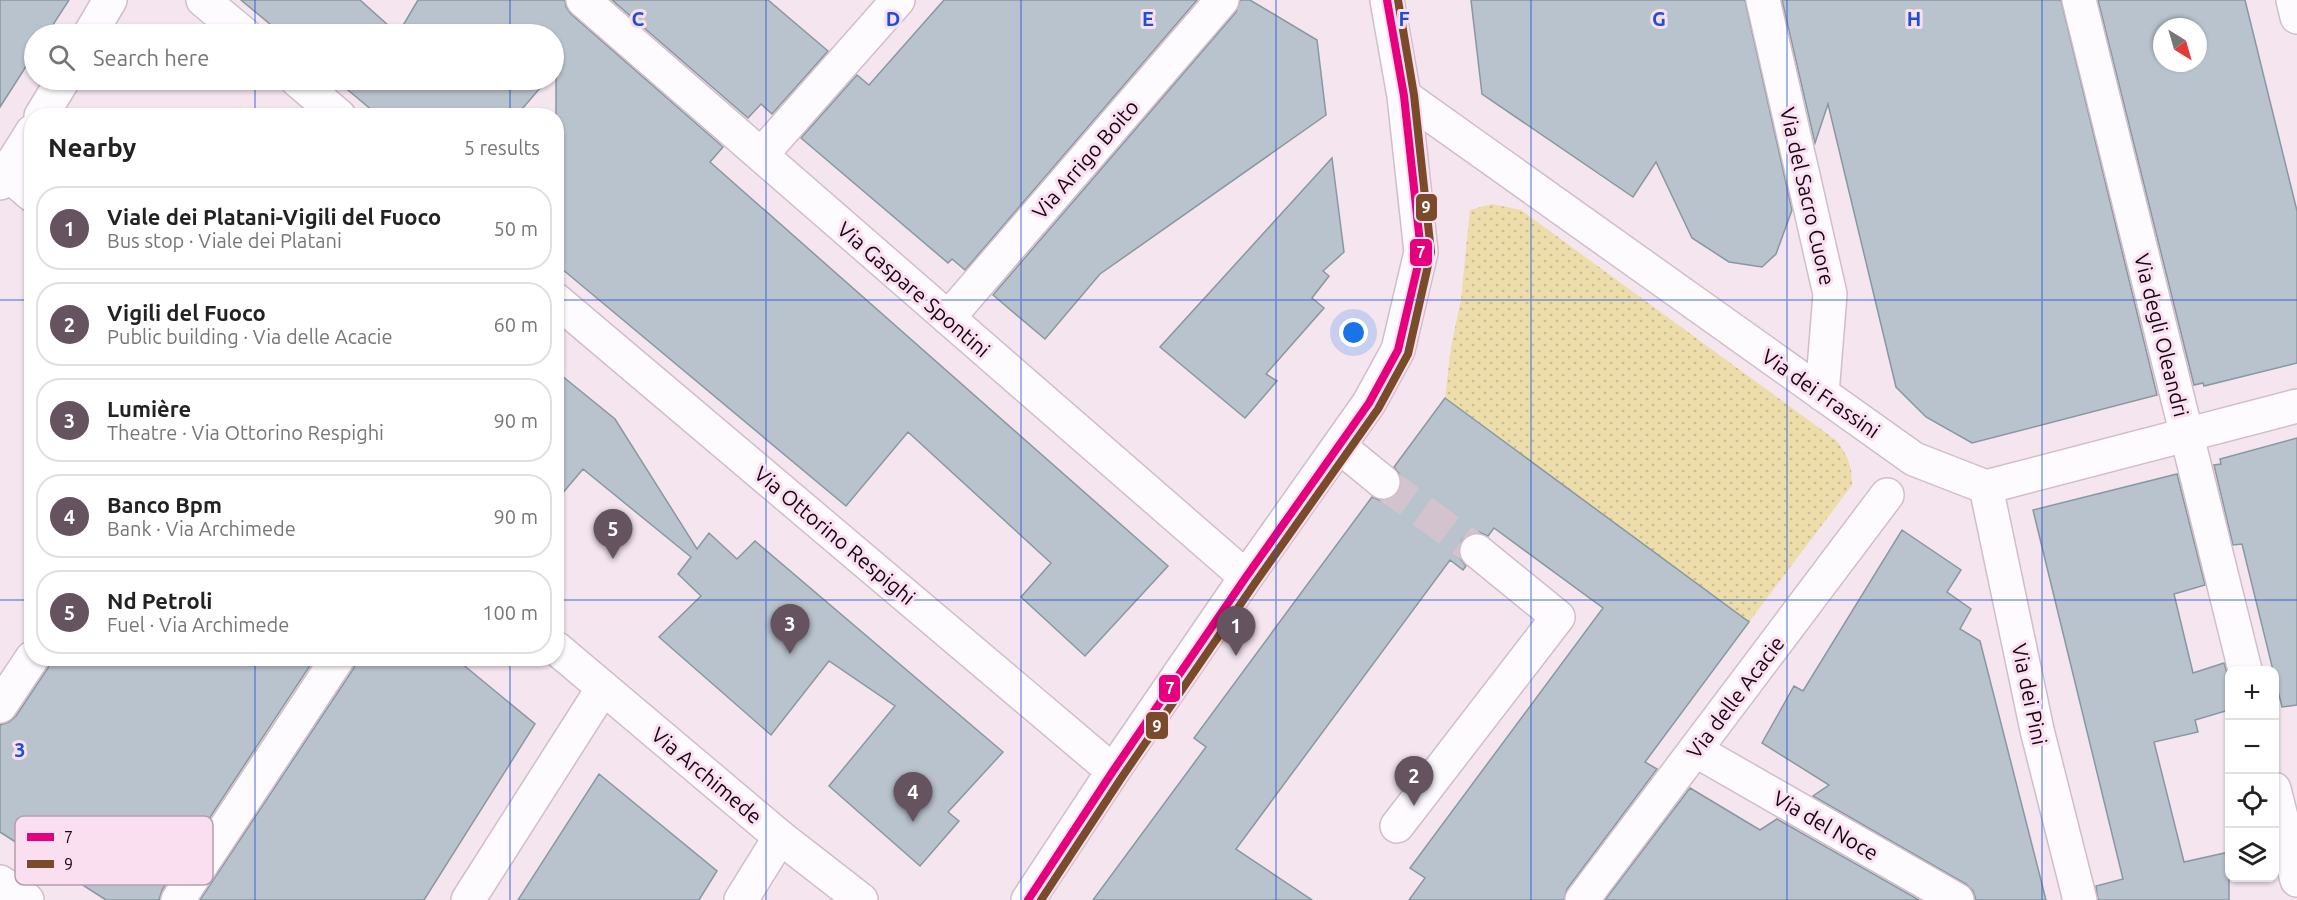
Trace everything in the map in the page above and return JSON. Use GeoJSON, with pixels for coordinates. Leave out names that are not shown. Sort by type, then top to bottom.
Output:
{"type":"FeatureCollection","features":[{"type":"Feature","properties":{"kind":"street"},"geometry":{"type":"LineString","coordinates":[[96,24],[110,0]]}},
{"type":"Feature","properties":{"kind":"street"},"geometry":{"type":"LineString","coordinates":[[203,0],[232,24]]}},
{"type":"Feature","properties":{"kind":"street","name":"Via Gaspare Spontini"},"geometry":{"type":"LineString","coordinates":[[583,0],[1246,577]]}},
{"type":"Feature","properties":{"kind":"street"},"geometry":{"type":"LineString","coordinates":[[761,155],[898,0]]}},
{"type":"Feature","properties":{"kind":"street","name":"Via Arrigo Boito"},"geometry":{"type":"LineString","coordinates":[[948,318],[1222,0]]}},
{"type":"Feature","properties":{"kind":"street"},"geometry":{"type":"LineString","coordinates":[[1028,900],[1246,577],[1369,403],[1398,350],[1421,252],[1404,96],[1387,0]]}},
{"type":"Feature","properties":{"kind":"street","name":"Via del Sacro Cuore"},"geometry":{"type":"LineString","coordinates":[[1763,0],[1830,294],[1822,394]]}},
{"type":"Feature","properties":{"kind":"street","name":"Via degli Oleandri"},"geometry":{"type":"LineString","coordinates":[[2079,0],[2244,666]]}},
{"type":"Feature","properties":{"kind":"street"},"geometry":{"type":"LineString","coordinates":[[2293,0],[2297,17]]}},
{"type":"Feature","properties":{"kind":"street"},"geometry":{"type":"LineString","coordinates":[[46,108],[57,90]]}},
{"type":"Feature","properties":{"kind":"street"},"geometry":{"type":"LineString","coordinates":[[309,90],[330,108]]}},
{"type":"Feature","properties":{"kind":"street","name":"Via dei Frassini"},"geometry":{"type":"LineString","coordinates":[[1404,96],[1914,459],[1986,487]]}},
{"type":"Feature","properties":{"kind":"street"},"geometry":{"type":"LineString","coordinates":[[24,143],[2,175],[24,190]]}},
{"type":"Feature","properties":{"kind":"street","name":"Via Ottorino Respighi"},"geometry":{"type":"LineString","coordinates":[[564,307],[1113,771]]}},
{"type":"Feature","properties":{"kind":"street"},"geometry":{"type":"LineString","coordinates":[[1986,487],[2297,406]]}},
{"type":"Feature","properties":{"kind":"street"},"geometry":{"type":"LineString","coordinates":[[1339,446],[1383,482]]}},
{"type":"Feature","properties":{"kind":"street","name":"Via dei Pini"},"geometry":{"type":"LineString","coordinates":[[1986,487],[2037,730],[2080,900]]}},
{"type":"Feature","properties":{"kind":"street","name":"Via delle Acacie"},"geometry":{"type":"LineString","coordinates":[[1582,900],[1887,495]]}},
{"type":"Feature","properties":{"kind":"street"},"geometry":{"type":"LineString","coordinates":[[1397,826],[1558,617],[1477,550]]}},
{"type":"Feature","properties":{"kind":"street","name":"Via Archimede"},"geometry":{"type":"LineString","coordinates":[[564,655],[780,837],[861,900]]}},
{"type":"Feature","properties":{"kind":"street"},"geometry":{"type":"LineString","coordinates":[[0,706],[27,666]]}},
{"type":"Feature","properties":{"kind":"street"},"geometry":{"type":"LineString","coordinates":[[213,847],[333,666]]}},
{"type":"Feature","properties":{"kind":"street"},"geometry":{"type":"LineString","coordinates":[[468,900],[603,688]]}},
{"type":"Feature","properties":{"kind":"street","name":"Via del Noce"},"geometry":{"type":"LineString","coordinates":[[1695,750],[1957,900]]}},
{"type":"Feature","properties":{"kind":"street"},"geometry":{"type":"LineString","coordinates":[[2279,809],[2297,880]]}},
{"type":"Feature","properties":{"kind":"street"},"geometry":{"type":"LineString","coordinates":[[741,900],[780,837]]}},
{"type":"Feature","properties":{"kind":"street"},"geometry":{"type":"LineString","coordinates":[[0,882],[27,900]]}},
{"type":"Feature","properties":{"kind":"street"},"geometry":{"type":"LineString","coordinates":[[178,900],[188,885]]}},
{"type":"Feature","properties":{"kind":"shaded area"},"geometry":{"type":"Polygon","coordinates":[[[1492,204],[1521,210],[1837,441],[1844,452],[1849,462],[1852,485],[1749,622],[1445,398],[1451,347],[1461,299],[1470,210],[1492,204]]]}},
{"type":"Feature","properties":{"kind":"building"},"geometry":{"type":"Polygon","coordinates":[[[0,0],[69,0],[53,24],[24,24],[24,70],[0,107],[0,0]]]}},
{"type":"Feature","properties":{"kind":"building"},"geometry":{"type":"Polygon","coordinates":[[[241,0],[360,0],[387,24],[270,24],[241,0]]]}},
{"type":"Feature","properties":{"kind":"building"},"geometry":{"type":"Polygon","coordinates":[[[418,0],[565,0],[566,7],[571,14],[723,147],[710,162],[1168,566],[1085,656],[1021,597],[1051,563],[908,432],[846,506],[564,271],[564,108],[556,108],[556,90],[564,90],[564,24],[404,24],[418,0]]]}},
{"type":"Feature","properties":{"kind":"building"},"geometry":{"type":"Polygon","coordinates":[[[612,0],[768,0],[828,51],[772,114],[761,104],[748,118],[612,0]]]}},
{"type":"Feature","properties":{"kind":"building"},"geometry":{"type":"Polygon","coordinates":[[[944,0],[1197,0],[965,270],[952,259],[948,263],[801,138],[857,75],[869,85],[944,0]]]}},
{"type":"Feature","properties":{"kind":"building"},"geometry":{"type":"Polygon","coordinates":[[[1240,0],[1250,0],[1317,40],[1326,115],[1100,274],[1045,339],[993,295],[1236,12],[1240,0]]]}},
{"type":"Feature","properties":{"kind":"building"},"geometry":{"type":"Polygon","coordinates":[[[1471,0],[1745,0],[1792,210],[1776,254],[1762,267],[1729,262],[1692,238],[1656,162],[1633,197],[1482,94],[1471,0]]]}},
{"type":"Feature","properties":{"kind":"building"},"geometry":{"type":"Polygon","coordinates":[[[1782,0],[2061,0],[2157,395],[1972,443],[1926,417],[1896,387],[1828,104],[1815,143],[1782,0]]]}},
{"type":"Feature","properties":{"kind":"building"},"geometry":{"type":"Polygon","coordinates":[[[2098,0],[2245,0],[2297,211],[2297,363],[2204,386],[2203,383],[2194,385],[2098,0]]]}},
{"type":"Feature","properties":{"kind":"building"},"geometry":{"type":"Polygon","coordinates":[[[348,90],[538,90],[523,108],[369,108],[348,90]]]}},
{"type":"Feature","properties":{"kind":"building"},"geometry":{"type":"Polygon","coordinates":[[[1332,158],[1344,252],[1323,271],[1329,276],[1312,298],[1324,308],[1266,374],[1277,381],[1245,418],[1160,347],[1332,158]]]}},
{"type":"Feature","properties":{"kind":"building"},"geometry":{"type":"Polygon","coordinates":[[[564,378],[615,419],[697,549],[709,533],[737,559],[755,541],[1003,752],[948,812],[959,821],[920,866],[829,786],[895,706],[829,661],[771,735],[659,637],[701,596],[678,574],[691,557],[583,469],[564,492],[564,378]]]}},
{"type":"Feature","properties":{"kind":"building"},"geometry":{"type":"Polygon","coordinates":[[[1445,398],[1749,622],[1645,762],[1657,769],[1567,889],[1564,900],[1409,900],[1425,878],[1410,868],[1603,608],[1494,528],[1488,536],[1479,532],[1471,533],[1462,540],[1459,547],[1459,557],[1466,566],[1463,570],[1450,560],[1236,849],[1312,900],[1093,900],[1206,747],[1194,738],[1372,497],[1389,500],[1398,493],[1402,484],[1401,476],[1394,467],[1445,398]]]}},
{"type":"Feature","properties":{"kind":"building"},"geometry":{"type":"Polygon","coordinates":[[[2297,438],[2297,705],[2282,707],[2279,695],[2279,666],[2272,666],[2242,544],[2233,545],[2214,465],[2221,464],[2220,459],[2297,438]]]}},
{"type":"Feature","properties":{"kind":"building"},"geometry":{"type":"Polygon","coordinates":[[[2177,474],[2205,585],[2174,594],[2193,673],[2224,663],[2225,711],[2195,720],[2198,732],[2154,742],[2184,862],[2225,853],[2225,882],[2229,882],[2229,900],[2098,900],[2096,886],[2123,879],[2033,510],[2177,474]]]}},
{"type":"Feature","properties":{"kind":"building"},"geometry":{"type":"Polygon","coordinates":[[[1902,530],[1961,570],[1947,592],[1971,609],[1960,629],[1980,641],[2046,900],[1976,900],[1973,891],[1966,884],[1813,796],[1829,785],[1762,743],[1794,686],[1803,691],[1902,530]]]}},
{"type":"Feature","properties":{"kind":"building"},"geometry":{"type":"Polygon","coordinates":[[[49,666],[310,666],[211,816],[15,816],[15,842],[0,832],[0,725],[16,716],[49,666]]]}},
{"type":"Feature","properties":{"kind":"building"},"geometry":{"type":"Polygon","coordinates":[[[355,666],[465,666],[535,724],[424,900],[200,900],[210,885],[213,885],[213,880],[355,666]]]}},
{"type":"Feature","properties":{"kind":"building"},"geometry":{"type":"Polygon","coordinates":[[[599,774],[717,871],[699,900],[518,900],[599,774]]]}},
{"type":"Feature","properties":{"kind":"building"},"geometry":{"type":"Polygon","coordinates":[[[1690,788],[1760,830],[1777,819],[1919,900],[1605,900],[1690,788]]]}},
{"type":"Feature","properties":{"kind":"building"},"geometry":{"type":"Polygon","coordinates":[[[83,885],[165,885],[159,900],[106,900],[83,885]]]}},
{"type":"Feature","properties":{"kind":"tunnel"},"geometry":{"type":"LineString","coordinates":[[1383,482],[1477,551]]}},
{"type":"Feature","properties":{"kind":"transit line","name":"7"},"geometry":{"type":"LineString","coordinates":[[1028,900],[1246,577],[1369,403],[1398,350],[1421,252],[1404,96],[1387,0]]}},
{"type":"Feature","properties":{"kind":"transit line","name":"9"},"geometry":{"type":"LineString","coordinates":[[1041,900],[1255,583],[1378,409],[1408,354],[1431,252],[1414,95],[1398,0]]}},
{"type":"Feature","properties":{"kind":"place","name":"Nd Petroli"},"geometry":{"type":"Point","coordinates":[613,559]}},
{"type":"Feature","properties":{"kind":"place","name":"Lumière"},"geometry":{"type":"Point","coordinates":[790,654]}},
{"type":"Feature","properties":{"kind":"place","name":"Viale dei Platani-Vigili del Fuoco"},"geometry":{"type":"Point","coordinates":[1236,656]}},
{"type":"Feature","properties":{"kind":"place","name":"Vigili del Fuoco"},"geometry":{"type":"Point","coordinates":[1414,806]}},
{"type":"Feature","properties":{"kind":"place","name":"Banco Bpm"},"geometry":{"type":"Point","coordinates":[913,822]}}]}
